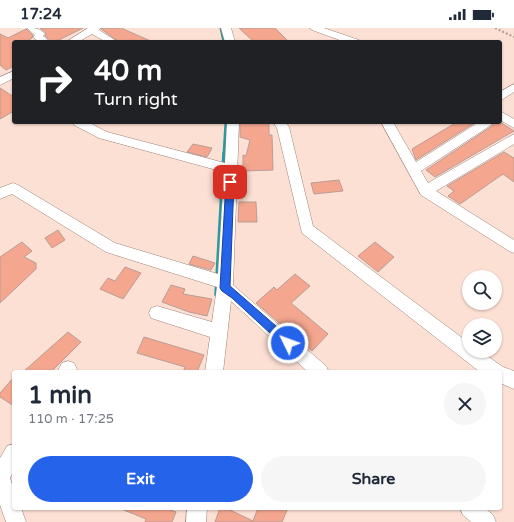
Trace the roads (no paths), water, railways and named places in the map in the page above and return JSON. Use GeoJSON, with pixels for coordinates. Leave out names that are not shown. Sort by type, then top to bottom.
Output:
{"type":"FeatureCollection","features":[{"type":"Feature","properties":{"kind":"street"},"geometry":{"type":"LineString","coordinates":[[32,28],[40,34],[38,37],[43,40]]}},
{"type":"Feature","properties":{"kind":"street"},"geometry":{"type":"LineString","coordinates":[[226,28],[229,40]]}},
{"type":"Feature","properties":{"kind":"street"},"geometry":{"type":"LineString","coordinates":[[315,28],[349,40]]}},
{"type":"Feature","properties":{"kind":"street"},"geometry":{"type":"LineString","coordinates":[[75,40],[94,29],[111,40]]}},
{"type":"Feature","properties":{"kind":"street"},"geometry":{"type":"LineString","coordinates":[[0,82],[12,75]]}},
{"type":"Feature","properties":{"kind":"street"},"geometry":{"type":"LineString","coordinates":[[0,82],[12,89]]}},
{"type":"Feature","properties":{"kind":"street"},"geometry":{"type":"LineString","coordinates":[[502,96],[514,87]]}},
{"type":"Feature","properties":{"kind":"street"},"geometry":{"type":"LineString","coordinates":[[502,117],[514,124]]}},
{"type":"Feature","properties":{"kind":"street"},"geometry":{"type":"LineString","coordinates":[[82,124],[103,135],[174,153],[224,168]]}},
{"type":"Feature","properties":{"kind":"street"},"geometry":{"type":"LineString","coordinates":[[214,370],[213,330],[221,284],[224,168],[233,124]]}},
{"type":"Feature","properties":{"kind":"street"},"geometry":{"type":"LineString","coordinates":[[282,124],[284,126],[307,229],[486,366],[493,370]]}},
{"type":"Feature","properties":{"kind":"street"},"geometry":{"type":"LineString","coordinates":[[388,124],[426,191],[514,247]]}},
{"type":"Feature","properties":{"kind":"street"},"geometry":{"type":"LineString","coordinates":[[414,169],[484,124]]}},
{"type":"Feature","properties":{"kind":"street"},"geometry":{"type":"LineString","coordinates":[[426,191],[514,138]]}},
{"type":"Feature","properties":{"kind":"street"},"geometry":{"type":"LineString","coordinates":[[0,194],[13,188],[111,248],[221,284],[318,370]]}},
{"type":"Feature","properties":{"kind":"street"},"geometry":{"type":"LineString","coordinates":[[157,313],[213,330]]}},
{"type":"Feature","properties":{"kind":"street"},"geometry":{"type":"LineString","coordinates":[[502,375],[514,380]]}},
{"type":"Feature","properties":{"kind":"street"},"geometry":{"type":"LineString","coordinates":[[0,475],[12,456]]}},
{"type":"Feature","properties":{"kind":"street"},"geometry":{"type":"LineString","coordinates":[[0,478],[16,522]]}},
{"type":"Feature","properties":{"kind":"street"},"geometry":{"type":"LineString","coordinates":[[196,522],[197,510]]}},
{"type":"Feature","properties":{"kind":"street"},"geometry":{"type":"LineString","coordinates":[[472,510],[486,522]]}},
{"type":"Feature","properties":{"kind":"waterway"},"geometry":{"type":"LineString","coordinates":[[221,28],[224,40]]}},
{"type":"Feature","properties":{"kind":"waterway"},"geometry":{"type":"LineString","coordinates":[[224,154],[226,124]]}},
{"type":"Feature","properties":{"kind":"waterway"},"geometry":{"type":"LineString","coordinates":[[216,295],[224,153]]}}]}
